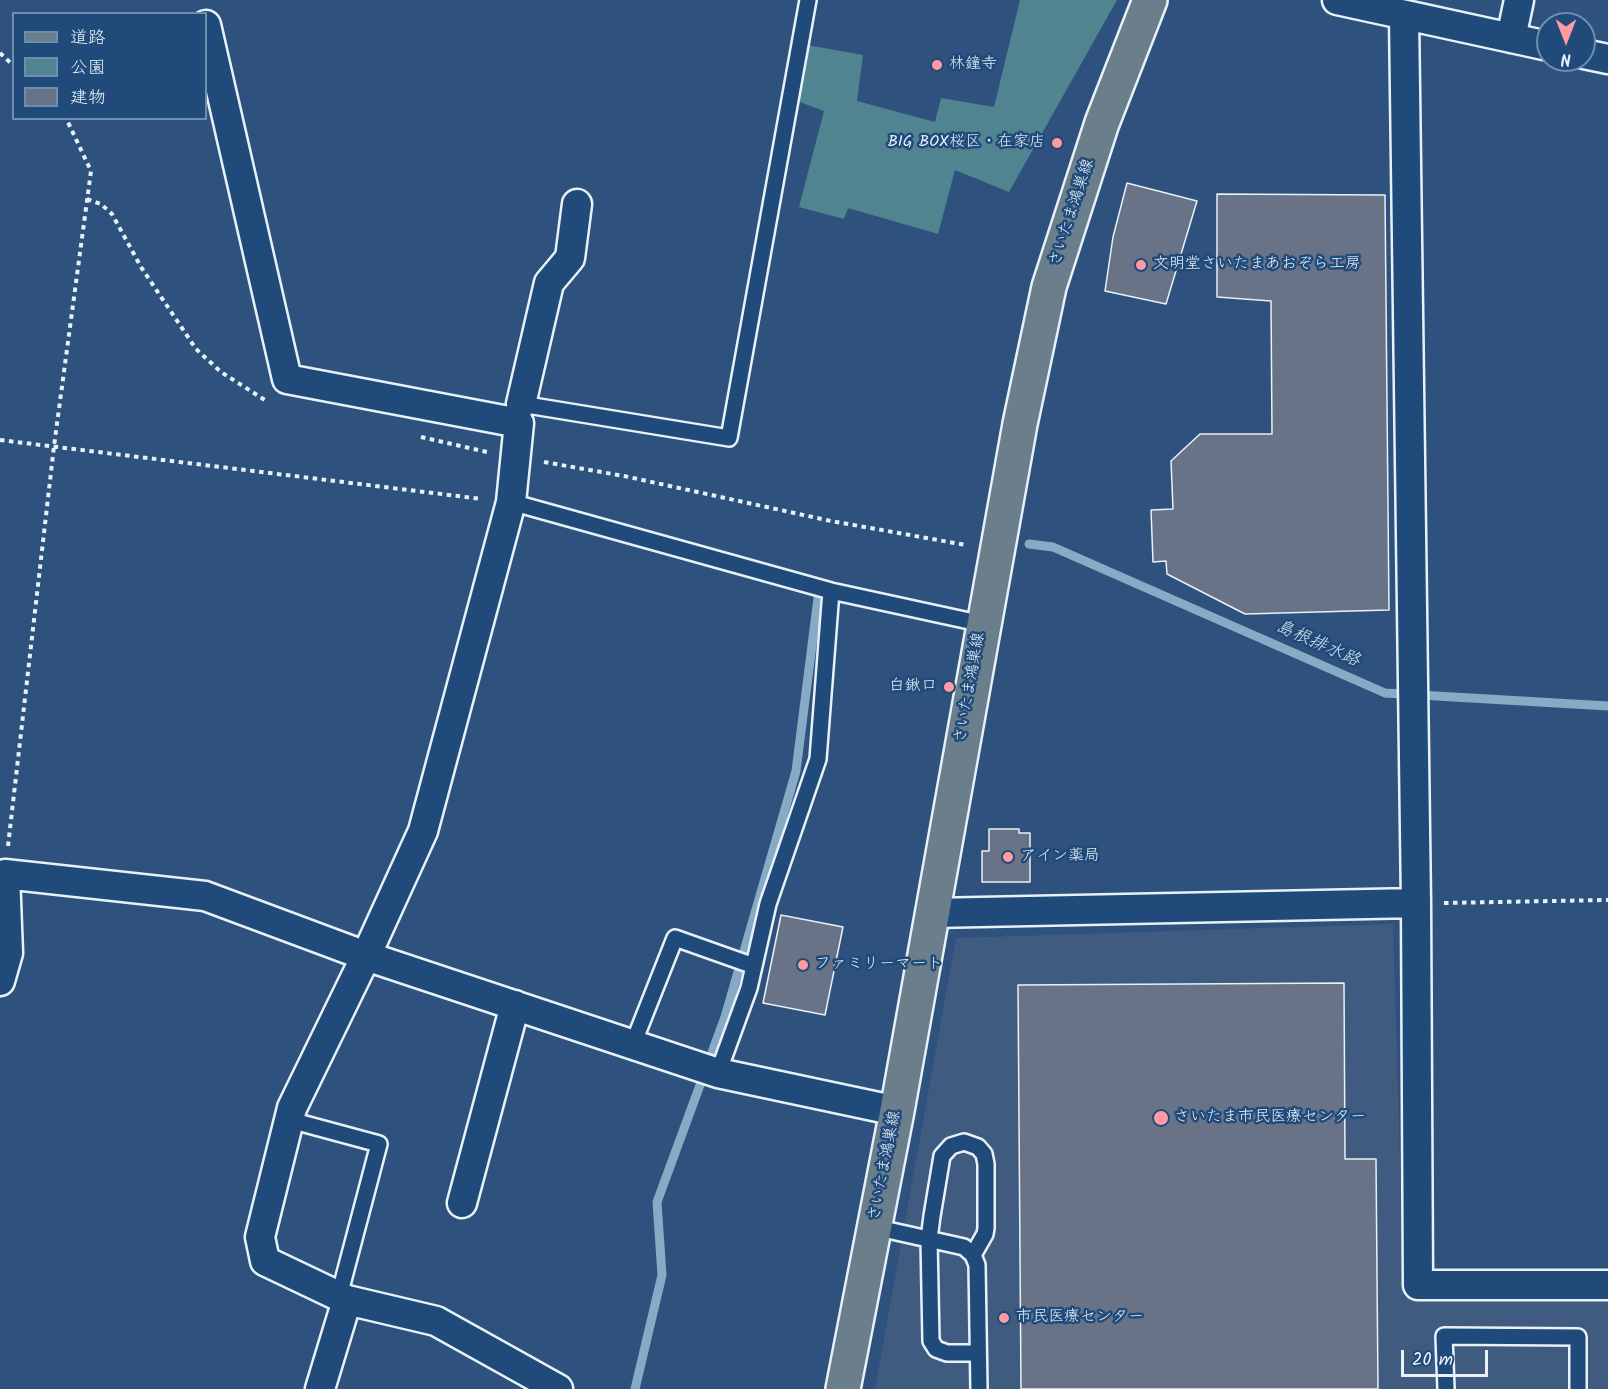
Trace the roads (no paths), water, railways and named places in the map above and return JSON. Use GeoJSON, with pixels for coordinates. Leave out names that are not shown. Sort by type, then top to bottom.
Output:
{"type":"FeatureCollection","features":[{"type":"Feature","properties":{"kind":"main road","name":"さいたま鴻巣線"},"geometry":{"type":"LineString","coordinates":[[843,1389],[897,1111],[1020,424],[1049,287],[1102,123],[1150,0]]}},
{"type":"Feature","properties":{"kind":"street"},"geometry":{"type":"LineString","coordinates":[[1336,0],[1536,43]]}},
{"type":"Feature","properties":{"kind":"street"},"geometry":{"type":"LineString","coordinates":[[1511,38],[1519,0]]}},
{"type":"Feature","properties":{"kind":"street"},"geometry":{"type":"LineString","coordinates":[[1404,16],[1416,903],[1418,1285],[1608,1285]]}},
{"type":"Feature","properties":{"kind":"street"},"geometry":{"type":"LineString","coordinates":[[207,29],[287,379],[520,413]]}},
{"type":"Feature","properties":{"kind":"street"},"geometry":{"type":"LineString","coordinates":[[558,1389],[436,1321],[343,1298],[265,1261],[260,1237],[292,1108],[366,956],[423,831],[511,502],[520,413],[549,283],[570,258],[577,204]]}},
{"type":"Feature","properties":{"kind":"street"},"geometry":{"type":"LineString","coordinates":[[0,981],[8,953],[5,874],[205,896],[366,956],[718,1073],[897,1111]]}},
{"type":"Feature","properties":{"kind":"street"},"geometry":{"type":"LineString","coordinates":[[932,913],[1416,903]]}},
{"type":"Feature","properties":{"kind":"street"},"geometry":{"type":"LineString","coordinates":[[462,1203],[515,1005]]}},
{"type":"Feature","properties":{"kind":"street"},"geometry":{"type":"LineString","coordinates":[[320,1389],[343,1298]]}},
{"type":"Feature","properties":{"kind":"lane"},"geometry":{"type":"LineString","coordinates":[[520,413],[729,438],[808,0]]}},
{"type":"Feature","properties":{"kind":"lane"},"geometry":{"type":"LineString","coordinates":[[511,502],[831,591],[983,624]]}},
{"type":"Feature","properties":{"kind":"lane"},"geometry":{"type":"LineString","coordinates":[[718,1073],[749,988],[768,904],[818,759],[831,591]]}},
{"type":"Feature","properties":{"kind":"lane"},"geometry":{"type":"LineString","coordinates":[[633,1044],[675,938],[754,966]]}},
{"type":"Feature","properties":{"kind":"lane"},"geometry":{"type":"LineString","coordinates":[[290,1120],[379,1144],[343,1298]]}},
{"type":"Feature","properties":{"kind":"lane"},"geometry":{"type":"LineString","coordinates":[[973,1254],[986,1228],[986,1164],[984,1154],[978,1147],[969,1142],[955,1143],[942,1156],[929,1239],[931,1341],[936,1349],[947,1353],[978,1353]]}},
{"type":"Feature","properties":{"kind":"lane"},"geometry":{"type":"LineString","coordinates":[[874,1227],[964,1247],[973,1254],[976,1265],[980,1389]]}},
{"type":"Feature","properties":{"kind":"lane"},"geometry":{"type":"LineString","coordinates":[[1446,1389],[1444,1336],[1578,1337],[1578,1389]]}},
{"type":"Feature","properties":{"kind":"waterway","name":"島根排水路"},"geometry":{"type":"LineString","coordinates":[[1029,544],[1053,547],[1385,693],[1608,706]]}},
{"type":"Feature","properties":{"kind":"waterway"},"geometry":{"type":"LineString","coordinates":[[635,1389],[662,1275],[657,1202],[725,1017],[796,771],[818,598]]}},
{"type":"Feature","properties":{"kind":"place","name":"林鐘寺"},"geometry":{"type":"Point","coordinates":[937,65]}},
{"type":"Feature","properties":{"kind":"place","name":"BIG BOX桜区・在家店"},"geometry":{"type":"Point","coordinates":[1057,143]}},
{"type":"Feature","properties":{"kind":"place","name":"文明堂さいたまあおぞら工房"},"geometry":{"type":"Point","coordinates":[1141,265]}},
{"type":"Feature","properties":{"kind":"place","name":"白鍬口"},"geometry":{"type":"Point","coordinates":[949,687]}},
{"type":"Feature","properties":{"kind":"place","name":"アイン薬局"},"geometry":{"type":"Point","coordinates":[1008,857]}},
{"type":"Feature","properties":{"kind":"place","name":"ファミリーマート"},"geometry":{"type":"Point","coordinates":[803,965]}},
{"type":"Feature","properties":{"kind":"place","name":"さいたま市民医療センター"},"geometry":{"type":"Point","coordinates":[1161,1118]}},
{"type":"Feature","properties":{"kind":"place","name":"市民医療センター"},"geometry":{"type":"Point","coordinates":[1004,1318]}}]}
